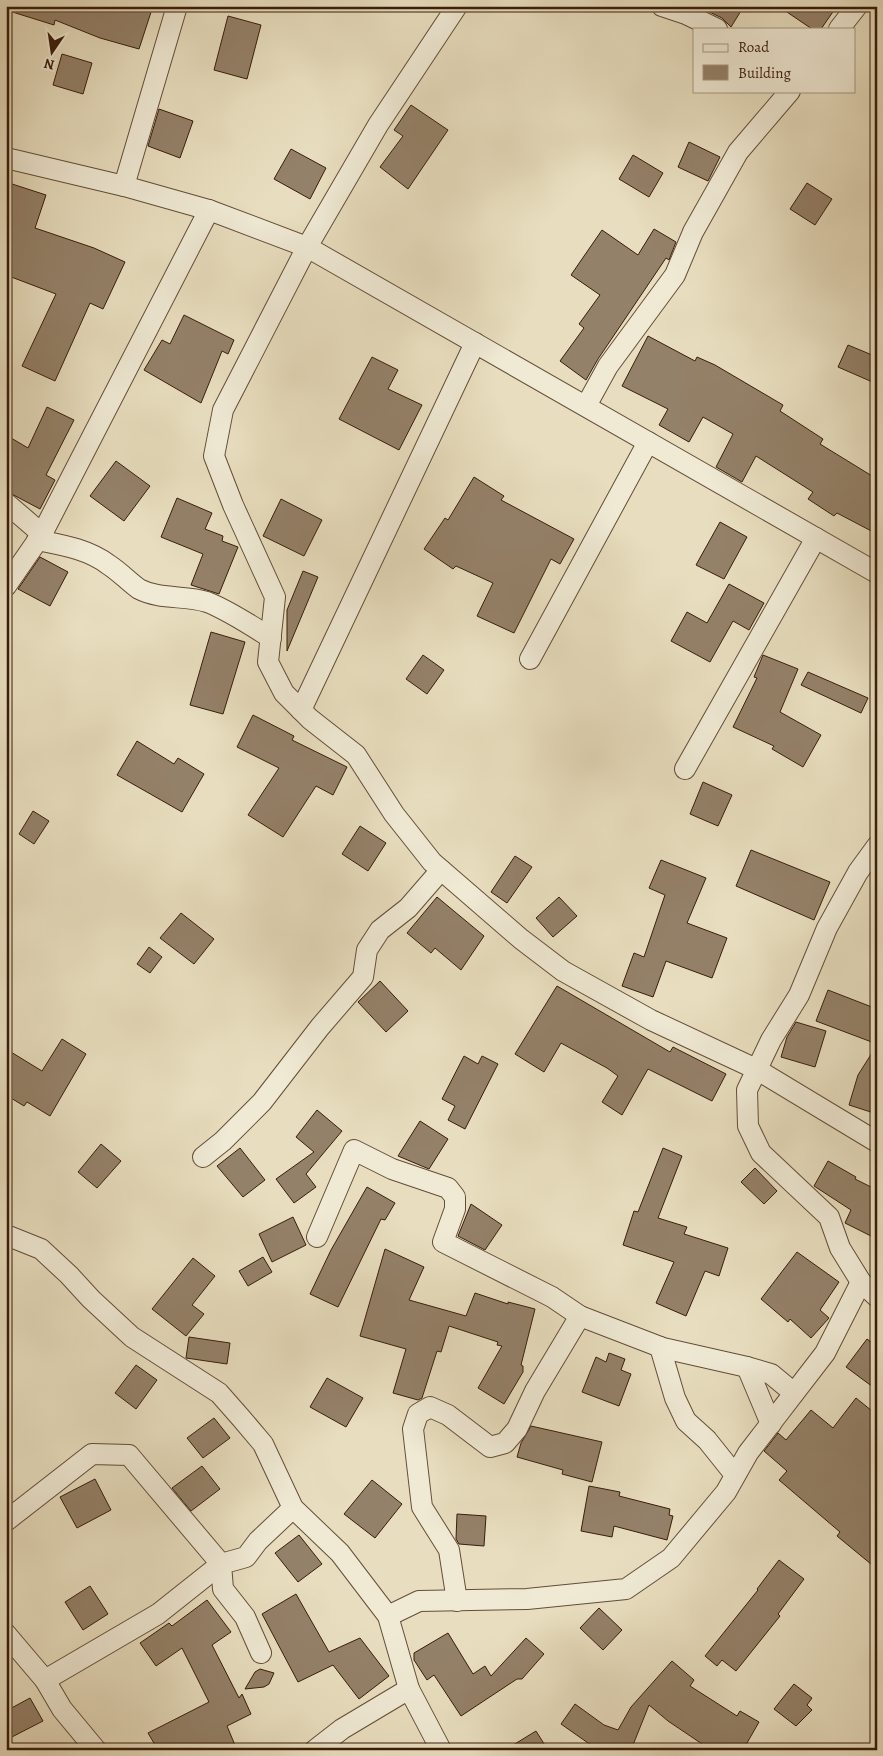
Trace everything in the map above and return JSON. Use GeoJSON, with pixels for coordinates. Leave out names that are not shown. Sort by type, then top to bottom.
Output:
{"type":"FeatureCollection","features":[{"type":"Feature","properties":{"kind":"street"},"geometry":{"type":"LineString","coordinates":[[124,186],[177,6]]}},
{"type":"Feature","properties":{"kind":"street"},"geometry":{"type":"LineString","coordinates":[[457,6],[378,125],[307,247],[223,410],[214,456],[233,505],[275,597],[268,662],[284,693],[301,710],[356,755],[394,814],[432,862],[521,939],[562,970],[651,1020],[756,1069],[877,1142]]}},
{"type":"Feature","properties":{"kind":"street"},"geometry":{"type":"LineString","coordinates":[[662,6],[686,14],[715,28]]}},
{"type":"Feature","properties":{"kind":"street"},"geometry":{"type":"LineString","coordinates":[[840,28],[857,6]]}},
{"type":"Feature","properties":{"kind":"street"},"geometry":{"type":"LineString","coordinates":[[586,406],[608,366],[675,275],[693,232],[738,152],[789,92]]}},
{"type":"Feature","properties":{"kind":"street"},"geometry":{"type":"LineString","coordinates":[[6,158],[124,186],[209,210],[307,247],[877,572]]}},
{"type":"Feature","properties":{"kind":"street"},"geometry":{"type":"LineString","coordinates":[[6,586],[39,537],[209,210]]}},
{"type":"Feature","properties":{"kind":"street"},"geometry":{"type":"LineString","coordinates":[[301,710],[475,343]]}},
{"type":"Feature","properties":{"kind":"street"},"geometry":{"type":"LineString","coordinates":[[530,659],[648,442]]}},
{"type":"Feature","properties":{"kind":"street"},"geometry":{"type":"LineString","coordinates":[[6,503],[39,537],[90,554],[109,564],[140,589],[160,596],[185,597],[208,603],[271,638]]}},
{"type":"Feature","properties":{"kind":"street"},"geometry":{"type":"LineString","coordinates":[[686,769],[816,538]]}},
{"type":"Feature","properties":{"kind":"street"},"geometry":{"type":"LineString","coordinates":[[877,846],[858,872],[827,928],[800,995],[771,1040],[747,1090],[748,1126],[761,1153],[829,1217],[840,1248],[861,1282],[877,1296]]}},
{"type":"Feature","properties":{"kind":"street"},"geometry":{"type":"LineString","coordinates":[[203,1157],[223,1141],[262,1102],[320,1027],[363,977],[367,950],[380,930],[408,908],[441,870]]}},
{"type":"Feature","properties":{"kind":"street"},"geometry":{"type":"LineString","coordinates":[[317,1237],[354,1150],[392,1169],[448,1188],[455,1197],[455,1209],[443,1242],[552,1297],[580,1316],[660,1347],[771,1374],[794,1393]]}},
{"type":"Feature","properties":{"kind":"street"},"geometry":{"type":"LineString","coordinates":[[6,1235],[41,1249],[69,1275],[90,1299],[132,1337],[219,1393],[263,1444],[293,1508],[340,1553],[388,1616],[409,1689],[442,1750]]}},
{"type":"Feature","properties":{"kind":"street"},"geometry":{"type":"LineString","coordinates":[[388,1616],[419,1601],[527,1599],[626,1589],[671,1558],[726,1492],[735,1475],[770,1424],[824,1353],[861,1282]]}},
{"type":"Feature","properties":{"kind":"street"},"geometry":{"type":"LineString","coordinates":[[457,1601],[449,1550],[422,1507],[413,1429],[418,1414],[430,1407],[448,1415],[490,1447],[505,1443],[517,1429],[536,1391],[580,1316]]}},
{"type":"Feature","properties":{"kind":"street"},"geometry":{"type":"LineString","coordinates":[[660,1347],[675,1398],[686,1421],[706,1440],[735,1475]]}},
{"type":"Feature","properties":{"kind":"street"},"geometry":{"type":"LineString","coordinates":[[747,1367],[770,1424]]}},
{"type":"Feature","properties":{"kind":"street"},"geometry":{"type":"LineString","coordinates":[[6,1522],[92,1454],[129,1455],[221,1564],[223,1589],[245,1617],[261,1653]]}},
{"type":"Feature","properties":{"kind":"street"},"geometry":{"type":"LineString","coordinates":[[44,1680],[158,1614],[221,1564],[246,1557],[258,1541],[293,1508]]}},
{"type":"Feature","properties":{"kind":"street"},"geometry":{"type":"LineString","coordinates":[[6,1634],[44,1680],[62,1709],[96,1750]]}},
{"type":"Feature","properties":{"kind":"street"},"geometry":{"type":"LineString","coordinates":[[315,1750],[342,1729],[409,1689]]}},
{"type":"Feature","properties":{"kind":"building"},"geometry":{"type":"Polygon","coordinates":[[[6,6],[153,6],[139,49],[100,38],[55,20],[54,25],[6,10],[6,6]]]}},
{"type":"Feature","properties":{"kind":"building"},"geometry":{"type":"Polygon","coordinates":[[[697,6],[744,6],[731,27],[722,18],[697,6]]]}},
{"type":"Feature","properties":{"kind":"building"},"geometry":{"type":"Polygon","coordinates":[[[778,6],[837,6],[822,28],[811,28],[778,6]]]}},
{"type":"Feature","properties":{"kind":"building"},"geometry":{"type":"Polygon","coordinates":[[[228,16],[261,25],[247,79],[214,70],[228,16]]]}},
{"type":"Feature","properties":{"kind":"building"},"geometry":{"type":"Polygon","coordinates":[[[62,54],[92,63],[83,94],[53,85],[62,54]]]}},
{"type":"Feature","properties":{"kind":"building"},"geometry":{"type":"Polygon","coordinates":[[[411,105],[448,130],[408,189],[380,167],[403,136],[394,130],[411,105]]]}},
{"type":"Feature","properties":{"kind":"building"},"geometry":{"type":"Polygon","coordinates":[[[159,109],[193,121],[180,158],[148,146],[159,109]]]}},
{"type":"Feature","properties":{"kind":"building"},"geometry":{"type":"Polygon","coordinates":[[[689,142],[720,157],[708,181],[678,167],[689,142]]]}},
{"type":"Feature","properties":{"kind":"building"},"geometry":{"type":"Polygon","coordinates":[[[291,149],[326,168],[310,199],[274,179],[291,149]]]}},
{"type":"Feature","properties":{"kind":"building"},"geometry":{"type":"Polygon","coordinates":[[[633,155],[663,173],[649,197],[619,179],[633,155]]]}},
{"type":"Feature","properties":{"kind":"building"},"geometry":{"type":"Polygon","coordinates":[[[6,182],[46,195],[35,228],[94,248],[125,262],[103,309],[90,303],[55,381],[22,366],[56,294],[6,275],[6,182]]]}},
{"type":"Feature","properties":{"kind":"building"},"geometry":{"type":"Polygon","coordinates":[[[807,183],[832,199],[815,225],[790,209],[807,183]]]}},
{"type":"Feature","properties":{"kind":"building"},"geometry":{"type":"Polygon","coordinates":[[[654,229],[676,242],[669,260],[666,258],[586,380],[560,361],[584,328],[579,324],[600,295],[571,275],[602,230],[638,255],[654,229]]]}},
{"type":"Feature","properties":{"kind":"building"},"geometry":{"type":"Polygon","coordinates":[[[184,315],[234,340],[228,354],[222,351],[201,403],[144,370],[162,340],[170,344],[184,315]]]}},
{"type":"Feature","properties":{"kind":"building"},"geometry":{"type":"Polygon","coordinates":[[[648,336],[695,361],[697,357],[715,365],[783,405],[780,411],[823,439],[820,444],[877,479],[877,534],[837,513],[834,516],[808,499],[813,492],[756,456],[742,482],[716,467],[733,434],[703,417],[689,442],[659,425],[668,409],[622,386],[648,336]]]}},
{"type":"Feature","properties":{"kind":"building"},"geometry":{"type":"Polygon","coordinates":[[[848,345],[877,357],[877,384],[838,367],[848,345]]]}},
{"type":"Feature","properties":{"kind":"building"},"geometry":{"type":"Polygon","coordinates":[[[372,357],[398,370],[388,389],[422,405],[399,450],[339,419],[372,357]]]}},
{"type":"Feature","properties":{"kind":"building"},"geometry":{"type":"Polygon","coordinates":[[[47,407],[74,420],[46,475],[55,480],[40,509],[6,491],[6,435],[28,448],[47,407]]]}},
{"type":"Feature","properties":{"kind":"building"},"geometry":{"type":"Polygon","coordinates":[[[116,461],[150,486],[124,521],[90,496],[116,461]]]}},
{"type":"Feature","properties":{"kind":"building"},"geometry":{"type":"Polygon","coordinates":[[[474,477],[504,496],[501,500],[574,539],[560,564],[551,559],[514,633],[477,616],[493,583],[456,566],[453,569],[424,549],[445,518],[448,520],[474,477]]]}},
{"type":"Feature","properties":{"kind":"building"},"geometry":{"type":"Polygon","coordinates":[[[177,498],[212,513],[205,529],[223,536],[222,541],[238,547],[219,594],[191,585],[203,554],[161,537],[177,498]]]}},
{"type":"Feature","properties":{"kind":"building"},"geometry":{"type":"Polygon","coordinates":[[[281,499],[322,520],[304,556],[263,536],[281,499]]]}},
{"type":"Feature","properties":{"kind":"building"},"geometry":{"type":"Polygon","coordinates":[[[720,522],[747,537],[724,579],[696,565],[720,522]]]}},
{"type":"Feature","properties":{"kind":"building"},"geometry":{"type":"Polygon","coordinates":[[[40,557],[68,572],[50,606],[18,589],[40,557]]]}},
{"type":"Feature","properties":{"kind":"building"},"geometry":{"type":"Polygon","coordinates":[[[303,571],[318,577],[287,651],[287,610],[303,571]]]}},
{"type":"Feature","properties":{"kind":"building"},"geometry":{"type":"Polygon","coordinates":[[[729,584],[764,603],[749,630],[733,621],[710,662],[671,641],[687,612],[707,623],[729,584]]]}},
{"type":"Feature","properties":{"kind":"building"},"geometry":{"type":"Polygon","coordinates":[[[211,632],[245,642],[223,714],[190,705],[211,632]]]}},
{"type":"Feature","properties":{"kind":"building"},"geometry":{"type":"Polygon","coordinates":[[[423,655],[444,670],[427,694],[406,679],[423,655]]]}},
{"type":"Feature","properties":{"kind":"building"},"geometry":{"type":"Polygon","coordinates":[[[763,655],[798,669],[780,712],[821,735],[803,767],[772,749],[774,746],[733,727],[757,678],[754,677],[763,655]]]}},
{"type":"Feature","properties":{"kind":"building"},"geometry":{"type":"Polygon","coordinates":[[[808,672],[868,698],[861,713],[801,685],[808,672]]]}},
{"type":"Feature","properties":{"kind":"building"},"geometry":{"type":"Polygon","coordinates":[[[253,715],[294,736],[292,740],[347,767],[333,795],[316,786],[283,837],[248,815],[279,768],[237,747],[253,715]]]}},
{"type":"Feature","properties":{"kind":"building"},"geometry":{"type":"Polygon","coordinates":[[[137,741],[174,764],[178,758],[204,774],[182,812],[117,775],[137,741]]]}},
{"type":"Feature","properties":{"kind":"building"},"geometry":{"type":"Polygon","coordinates":[[[703,782],[732,795],[718,826],[690,814],[703,782]]]}},
{"type":"Feature","properties":{"kind":"building"},"geometry":{"type":"Polygon","coordinates":[[[33,811],[49,821],[34,844],[19,834],[33,811]]]}},
{"type":"Feature","properties":{"kind":"building"},"geometry":{"type":"Polygon","coordinates":[[[360,826],[386,843],[368,871],[342,854],[360,826]]]}},
{"type":"Feature","properties":{"kind":"building"},"geometry":{"type":"Polygon","coordinates":[[[751,850],[830,882],[814,920],[736,886],[751,850]]]}},
{"type":"Feature","properties":{"kind":"building"},"geometry":{"type":"Polygon","coordinates":[[[515,856],[532,867],[507,903],[491,892],[515,856]]]}},
{"type":"Feature","properties":{"kind":"building"},"geometry":{"type":"Polygon","coordinates":[[[661,860],[706,878],[687,923],[727,938],[712,978],[666,961],[653,997],[622,986],[634,953],[644,957],[665,895],[649,888],[661,860]]]}},
{"type":"Feature","properties":{"kind":"building"},"geometry":{"type":"Polygon","coordinates":[[[437,897],[484,936],[461,970],[435,948],[431,953],[407,933],[437,897]]]}},
{"type":"Feature","properties":{"kind":"building"},"geometry":{"type":"Polygon","coordinates":[[[559,897],[577,916],[553,937],[536,918],[559,897]]]}},
{"type":"Feature","properties":{"kind":"building"},"geometry":{"type":"Polygon","coordinates":[[[181,913],[214,939],[194,964],[160,938],[181,913]]]}},
{"type":"Feature","properties":{"kind":"building"},"geometry":{"type":"Polygon","coordinates":[[[149,947],[162,957],[150,973],[137,964],[149,947]]]}},
{"type":"Feature","properties":{"kind":"building"},"geometry":{"type":"Polygon","coordinates":[[[380,981],[408,1011],[386,1032],[358,1002],[380,981]]]}},
{"type":"Feature","properties":{"kind":"building"},"geometry":{"type":"Polygon","coordinates":[[[557,986],[670,1052],[673,1047],[726,1074],[712,1101],[648,1069],[622,1115],[602,1102],[618,1076],[607,1068],[561,1043],[544,1072],[515,1054],[557,986]]]}},
{"type":"Feature","properties":{"kind":"building"},"geometry":{"type":"Polygon","coordinates":[[[828,990],[877,1009],[877,1044],[816,1021],[828,990]]]}},
{"type":"Feature","properties":{"kind":"building"},"geometry":{"type":"Polygon","coordinates":[[[796,1022],[826,1031],[815,1067],[781,1057],[787,1037],[796,1022]]]}},
{"type":"Feature","properties":{"kind":"building"},"geometry":{"type":"Polygon","coordinates":[[[62,1039],[86,1054],[50,1116],[27,1102],[24,1106],[6,1095],[6,1049],[42,1071],[62,1039]]]}},
{"type":"Feature","properties":{"kind":"building"},"geometry":{"type":"Polygon","coordinates":[[[877,1045],[877,1114],[849,1105],[858,1075],[877,1045]]]}},
{"type":"Feature","properties":{"kind":"building"},"geometry":{"type":"Polygon","coordinates":[[[464,1056],[478,1064],[482,1056],[498,1064],[465,1129],[448,1120],[455,1106],[442,1099],[464,1056]]]}},
{"type":"Feature","properties":{"kind":"building"},"geometry":{"type":"Polygon","coordinates":[[[317,1110],[342,1131],[306,1174],[316,1187],[294,1203],[276,1179],[314,1152],[296,1137],[317,1110]]]}},
{"type":"Feature","properties":{"kind":"building"},"geometry":{"type":"Polygon","coordinates":[[[420,1121],[448,1139],[429,1169],[398,1156],[420,1121]]]}},
{"type":"Feature","properties":{"kind":"building"},"geometry":{"type":"Polygon","coordinates":[[[101,1144],[121,1161],[97,1188],[78,1172],[101,1144]]]}},
{"type":"Feature","properties":{"kind":"building"},"geometry":{"type":"Polygon","coordinates":[[[240,1148],[265,1180],[243,1197],[217,1166],[240,1148]]]}},
{"type":"Feature","properties":{"kind":"building"},"geometry":{"type":"Polygon","coordinates":[[[663,1148],[682,1156],[658,1218],[687,1227],[684,1234],[728,1248],[719,1276],[705,1271],[686,1316],[656,1303],[674,1262],[623,1245],[634,1211],[638,1212],[663,1148]]]}},
{"type":"Feature","properties":{"kind":"building"},"geometry":{"type":"Polygon","coordinates":[[[828,1161],[856,1177],[855,1179],[877,1190],[877,1239],[845,1223],[851,1210],[814,1186],[828,1161]]]}},
{"type":"Feature","properties":{"kind":"building"},"geometry":{"type":"Polygon","coordinates":[[[755,1168],[777,1191],[764,1204],[741,1182],[755,1168]]]}},
{"type":"Feature","properties":{"kind":"building"},"geometry":{"type":"Polygon","coordinates":[[[367,1187],[395,1203],[385,1220],[381,1219],[338,1307],[310,1294],[331,1250],[367,1187]]]}},
{"type":"Feature","properties":{"kind":"building"},"geometry":{"type":"Polygon","coordinates":[[[471,1204],[502,1225],[485,1250],[458,1236],[471,1204]]]}},
{"type":"Feature","properties":{"kind":"building"},"geometry":{"type":"Polygon","coordinates":[[[293,1217],[306,1245],[272,1262],[259,1234],[293,1217]]]}},
{"type":"Feature","properties":{"kind":"building"},"geometry":{"type":"Polygon","coordinates":[[[385,1249],[424,1267],[409,1300],[466,1316],[475,1293],[508,1304],[508,1302],[535,1309],[521,1365],[523,1366],[523,1372],[504,1404],[478,1388],[502,1346],[497,1345],[498,1342],[449,1326],[441,1352],[437,1351],[422,1398],[418,1400],[393,1393],[406,1349],[360,1336],[385,1249]]]}},
{"type":"Feature","properties":{"kind":"building"},"geometry":{"type":"Polygon","coordinates":[[[797,1252],[839,1282],[820,1310],[829,1318],[811,1338],[790,1319],[788,1322],[761,1299],[797,1252]]]}},
{"type":"Feature","properties":{"kind":"building"},"geometry":{"type":"Polygon","coordinates":[[[263,1257],[272,1272],[248,1286],[239,1271],[263,1257]]]}},
{"type":"Feature","properties":{"kind":"building"},"geometry":{"type":"Polygon","coordinates":[[[193,1258],[215,1276],[192,1305],[204,1314],[186,1336],[152,1309],[193,1258]]]}},
{"type":"Feature","properties":{"kind":"building"},"geometry":{"type":"Polygon","coordinates":[[[189,1337],[230,1343],[227,1364],[186,1358],[189,1337]]]}},
{"type":"Feature","properties":{"kind":"building"},"geometry":{"type":"Polygon","coordinates":[[[867,1339],[877,1346],[877,1390],[846,1367],[867,1339]]]}},
{"type":"Feature","properties":{"kind":"building"},"geometry":{"type":"Polygon","coordinates":[[[609,1353],[625,1359],[621,1370],[631,1374],[619,1406],[582,1392],[596,1357],[606,1362],[609,1353]]]}},
{"type":"Feature","properties":{"kind":"building"},"geometry":{"type":"Polygon","coordinates":[[[136,1365],[157,1380],[136,1409],[115,1393],[136,1365]]]}},
{"type":"Feature","properties":{"kind":"building"},"geometry":{"type":"Polygon","coordinates":[[[327,1378],[363,1398],[346,1427],[310,1407],[327,1378]]]}},
{"type":"Feature","properties":{"kind":"building"},"geometry":{"type":"Polygon","coordinates":[[[856,1398],[877,1415],[877,1569],[837,1536],[840,1532],[779,1480],[787,1471],[764,1451],[778,1433],[786,1440],[811,1410],[833,1428],[856,1398]]]}},
{"type":"Feature","properties":{"kind":"building"},"geometry":{"type":"Polygon","coordinates":[[[214,1418],[230,1438],[203,1458],[187,1438],[214,1418]]]}},
{"type":"Feature","properties":{"kind":"building"},"geometry":{"type":"Polygon","coordinates":[[[531,1426],[602,1442],[592,1482],[562,1474],[563,1470],[517,1457],[521,1443],[531,1426]]]}},
{"type":"Feature","properties":{"kind":"building"},"geometry":{"type":"Polygon","coordinates":[[[202,1466],[220,1489],[191,1511],[172,1488],[202,1466]]]}},
{"type":"Feature","properties":{"kind":"building"},"geometry":{"type":"Polygon","coordinates":[[[95,1479],[111,1510],[77,1528],[60,1497],[95,1479]]]}},
{"type":"Feature","properties":{"kind":"building"},"geometry":{"type":"Polygon","coordinates":[[[372,1480],[402,1504],[375,1538],[344,1514],[372,1480]]]}},
{"type":"Feature","properties":{"kind":"building"},"geometry":{"type":"Polygon","coordinates":[[[589,1486],[620,1492],[619,1496],[670,1509],[669,1515],[673,1516],[667,1540],[614,1526],[612,1537],[581,1531],[589,1486]]]}},
{"type":"Feature","properties":{"kind":"building"},"geometry":{"type":"Polygon","coordinates":[[[457,1514],[486,1516],[484,1546],[459,1544],[456,1539],[457,1514]]]}},
{"type":"Feature","properties":{"kind":"building"},"geometry":{"type":"Polygon","coordinates":[[[299,1535],[322,1564],[298,1582],[275,1553],[299,1535]]]}},
{"type":"Feature","properties":{"kind":"building"},"geometry":{"type":"Polygon","coordinates":[[[779,1560],[804,1579],[778,1614],[780,1616],[736,1671],[722,1660],[717,1666],[705,1656],[758,1590],[779,1560]]]}},
{"type":"Feature","properties":{"kind":"building"},"geometry":{"type":"Polygon","coordinates":[[[90,1586],[108,1614],[83,1630],[65,1602],[90,1586]]]}},
{"type":"Feature","properties":{"kind":"building"},"geometry":{"type":"Polygon","coordinates":[[[296,1594],[329,1652],[360,1638],[389,1676],[359,1699],[333,1665],[298,1682],[262,1614],[296,1594]]]}},
{"type":"Feature","properties":{"kind":"building"},"geometry":{"type":"Polygon","coordinates":[[[207,1600],[231,1632],[212,1645],[239,1698],[242,1694],[251,1714],[227,1726],[237,1750],[158,1750],[148,1733],[209,1702],[182,1648],[156,1666],[140,1643],[169,1623],[172,1626],[207,1600]]]}},
{"type":"Feature","properties":{"kind":"building"},"geometry":{"type":"Polygon","coordinates":[[[599,1608],[622,1630],[603,1650],[580,1628],[599,1608]]]}},
{"type":"Feature","properties":{"kind":"building"},"geometry":{"type":"Polygon","coordinates":[[[448,1633],[473,1674],[485,1666],[491,1676],[526,1638],[544,1654],[522,1679],[517,1679],[461,1716],[434,1675],[427,1680],[414,1660],[414,1653],[448,1633]]]}},
{"type":"Feature","properties":{"kind":"building"},"geometry":{"type":"Polygon","coordinates":[[[672,1661],[694,1680],[690,1686],[737,1716],[740,1711],[759,1722],[743,1750],[711,1750],[668,1721],[649,1705],[631,1750],[598,1750],[561,1724],[575,1704],[604,1725],[618,1730],[631,1707],[672,1661]]]}},
{"type":"Feature","properties":{"kind":"building"},"geometry":{"type":"Polygon","coordinates":[[[260,1669],[274,1673],[269,1684],[264,1687],[245,1689],[255,1672],[260,1669]]]}},
{"type":"Feature","properties":{"kind":"building"},"geometry":{"type":"Polygon","coordinates":[[[794,1684],[812,1698],[807,1705],[812,1710],[796,1726],[774,1709],[794,1684]]]}},
{"type":"Feature","properties":{"kind":"building"},"geometry":{"type":"Polygon","coordinates":[[[30,1698],[43,1721],[6,1740],[6,1711],[30,1698]]]}},
{"type":"Feature","properties":{"kind":"building"},"geometry":{"type":"Polygon","coordinates":[[[536,1731],[548,1750],[505,1750],[536,1731]]]}}]}
